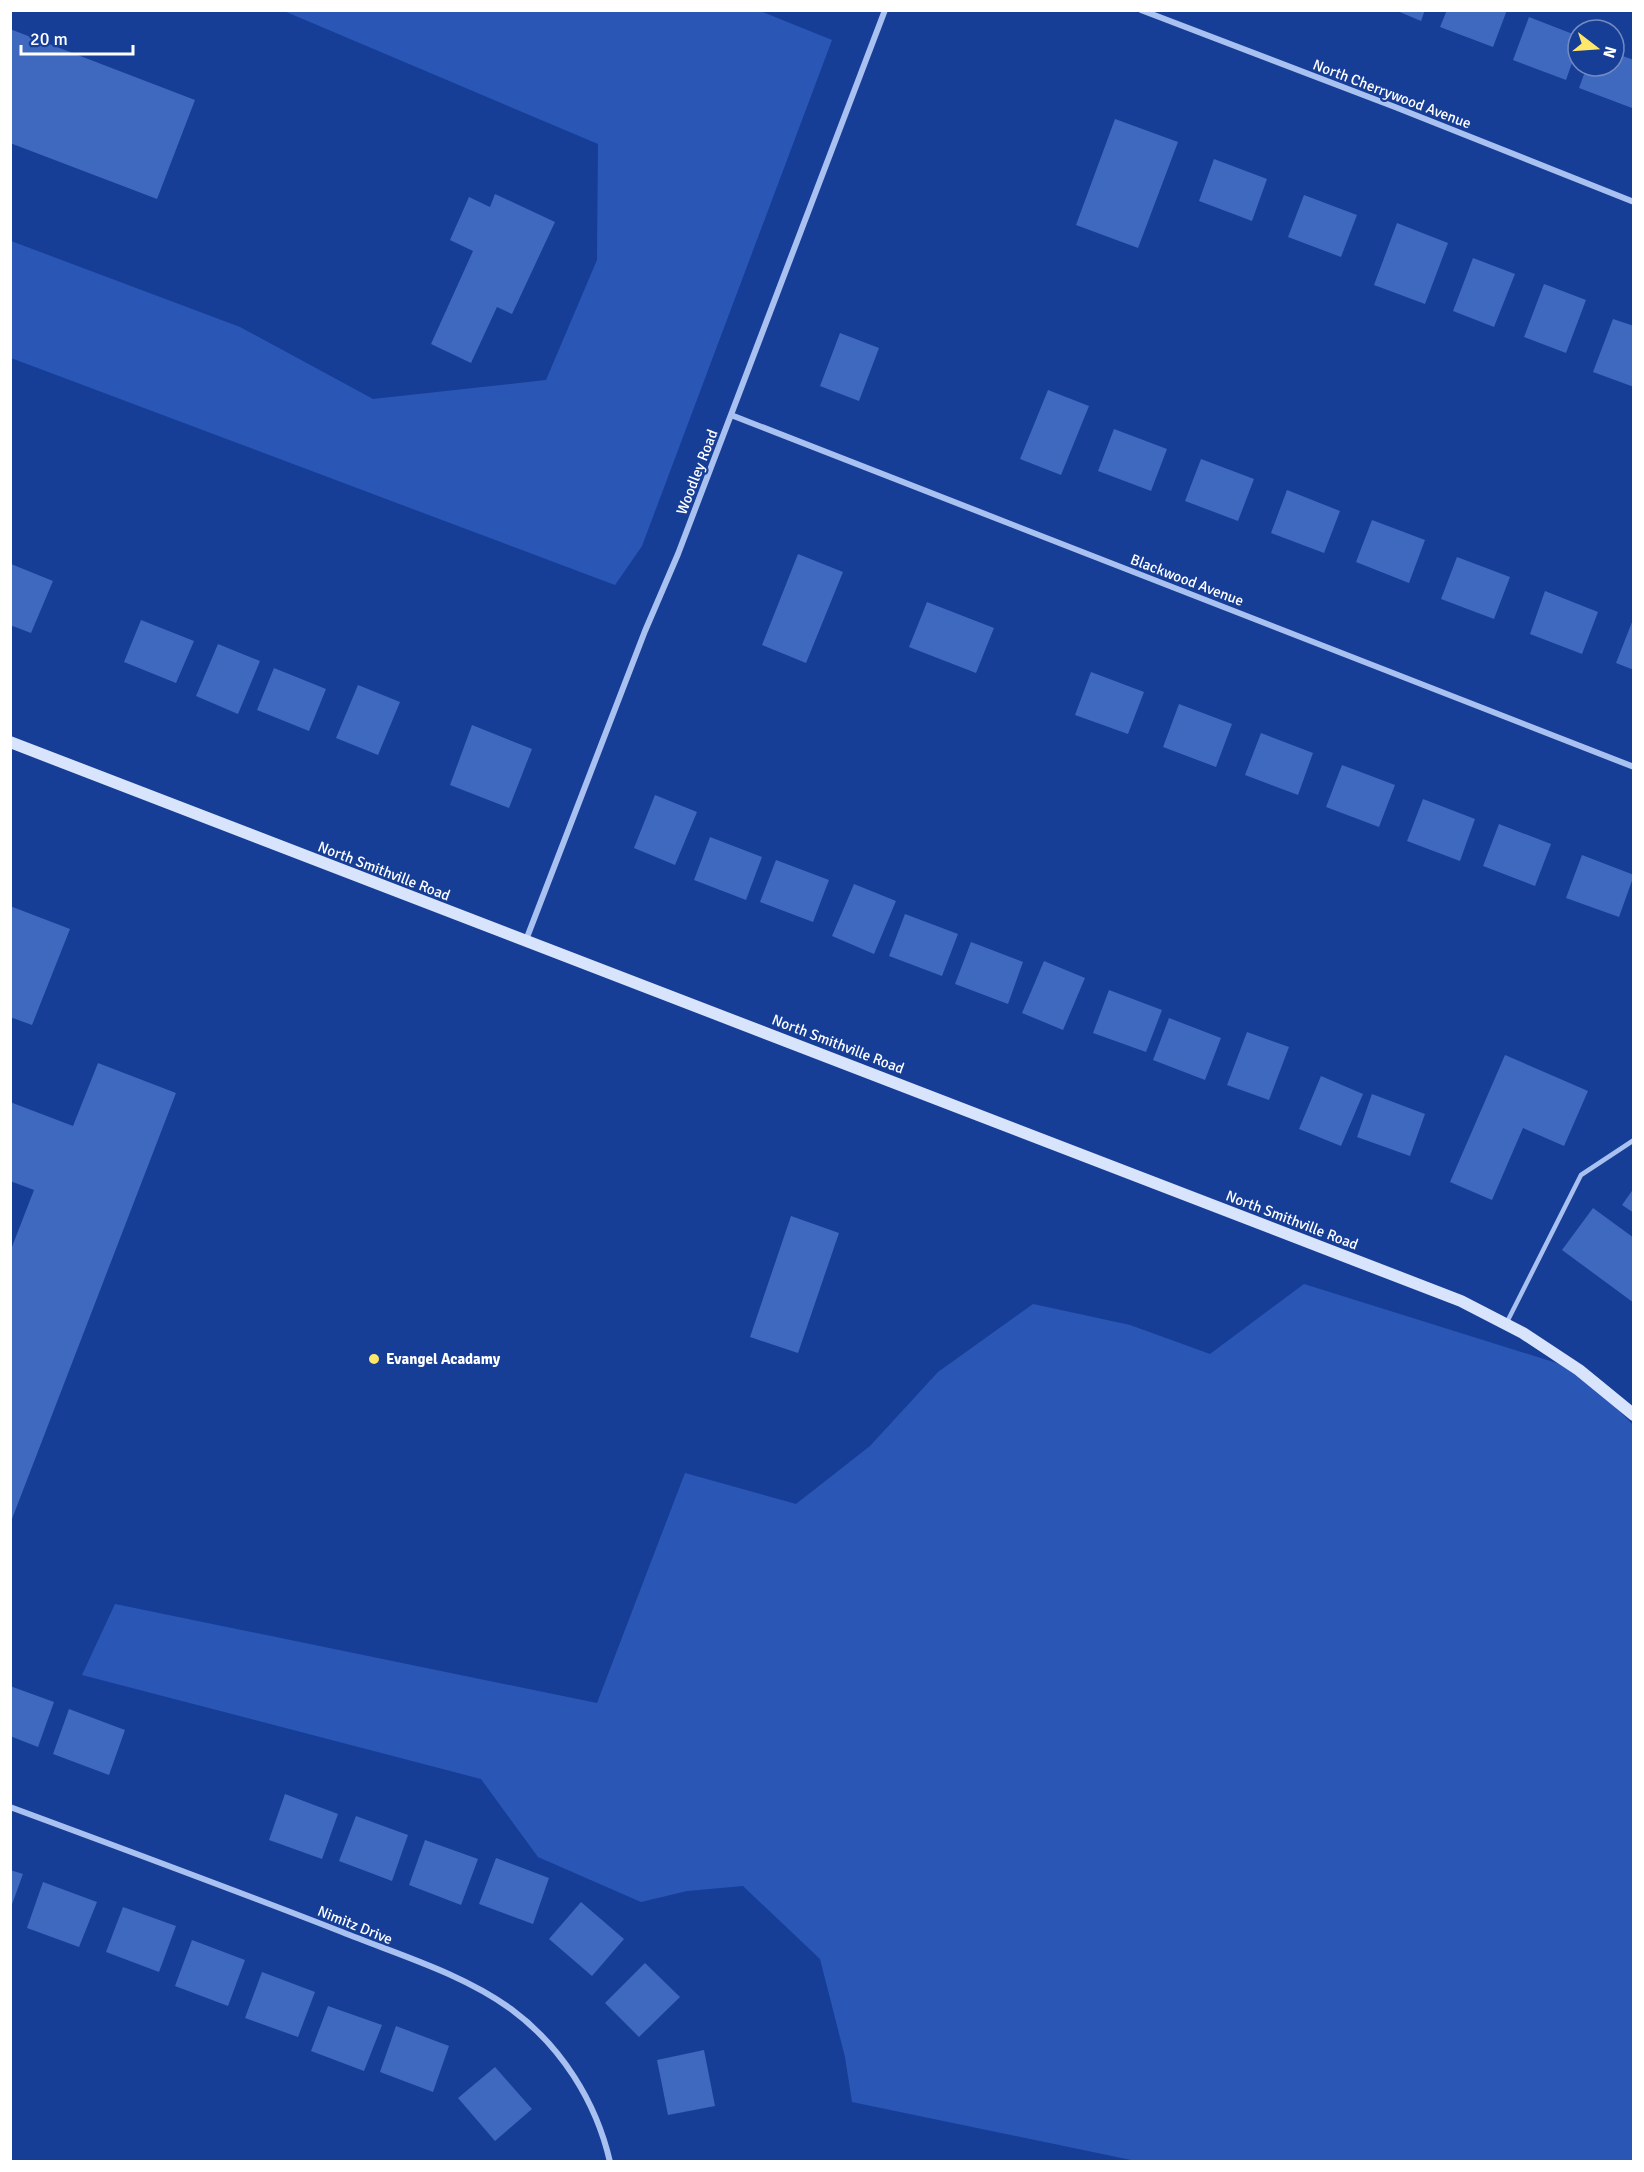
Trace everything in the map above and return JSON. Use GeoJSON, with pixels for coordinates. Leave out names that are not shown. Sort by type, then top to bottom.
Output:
{"type":"FeatureCollection","features":[{"type":"Feature","properties":{"kind":"main road","name":"North Smithville Road"},"geometry":{"type":"LineString","coordinates":[[10,742],[1461,1301],[1506,1324],[1579,1370],[1634,1415]]}},
{"type":"Feature","properties":{"kind":"street","name":"Woodley Road"},"geometry":{"type":"LineString","coordinates":[[526,940],[645,631],[732,415],[885,10]]}},
{"type":"Feature","properties":{"kind":"street","name":"North Cherrywood Avenue"},"geometry":{"type":"LineString","coordinates":[[1142,10],[1634,202]]}},
{"type":"Feature","properties":{"kind":"street","name":"Blackwood Avenue"},"geometry":{"type":"LineString","coordinates":[[732,415],[1634,767]]}},
{"type":"Feature","properties":{"kind":"street","name":"Nimitz Drive"},"geometry":{"type":"LineString","coordinates":[[10,1807],[293,1913],[466,1982],[511,2010],[554,2048],[573,2071],[604,2134],[610,2162]]}},
{"type":"Feature","properties":{"kind":"lane"},"geometry":{"type":"LineString","coordinates":[[1506,1324],[1581,1175],[1634,1140]]}},
{"type":"Feature","properties":{"kind":"shaded area"},"geometry":{"type":"Polygon","coordinates":[[[284,11],[760,11],[832,40],[642,546],[615,585],[11,358],[11,241],[240,327],[373,399],[546,380],[597,260],[598,144],[284,11]]]}},
{"type":"Feature","properties":{"kind":"shaded area"},"geometry":{"type":"Polygon","coordinates":[[[1304,1284],[1579,1370],[1633,1425],[1633,2161],[1136,2161],[852,2102],[845,2057],[820,1959],[743,1886],[687,1891],[641,1902],[538,1857],[481,1779],[82,1675],[115,1604],[597,1703],[685,1473],[796,1504],[870,1446],[938,1372],[1033,1304],[1130,1325],[1210,1354],[1304,1284]]]}},
{"type":"Feature","properties":{"kind":"building"},"geometry":{"type":"Polygon","coordinates":[[[1395,10],[1425,10],[1421,21],[1395,10]]]}},
{"type":"Feature","properties":{"kind":"building"},"geometry":{"type":"Polygon","coordinates":[[[1447,10],[1507,10],[1493,47],[1440,27],[1447,10]]]}},
{"type":"Feature","properties":{"kind":"building"},"geometry":{"type":"Polygon","coordinates":[[[1529,17],[1566,31],[1566,80],[1513,60],[1529,17]]]}},
{"type":"Feature","properties":{"kind":"building"},"geometry":{"type":"Polygon","coordinates":[[[10,29],[195,100],[157,199],[10,143],[10,29]]]}},
{"type":"Feature","properties":{"kind":"building"},"geometry":{"type":"Polygon","coordinates":[[[1626,57],[1634,60],[1632,108],[1579,88],[1583,78],[1626,78],[1626,57]]]}},
{"type":"Feature","properties":{"kind":"building"},"geometry":{"type":"Polygon","coordinates":[[[1115,119],[1178,142],[1138,248],[1076,225],[1115,119]]]}},
{"type":"Feature","properties":{"kind":"building"},"geometry":{"type":"Polygon","coordinates":[[[1214,159],[1267,179],[1252,221],[1199,201],[1214,159]]]}},
{"type":"Feature","properties":{"kind":"building"},"geometry":{"type":"Polygon","coordinates":[[[495,194],[555,222],[512,314],[497,307],[471,363],[431,344],[473,251],[450,240],[469,197],[490,207],[495,194]]]}},
{"type":"Feature","properties":{"kind":"building"},"geometry":{"type":"Polygon","coordinates":[[[1304,195],[1357,215],[1341,257],[1288,237],[1304,195]]]}},
{"type":"Feature","properties":{"kind":"building"},"geometry":{"type":"Polygon","coordinates":[[[1397,223],[1448,243],[1425,304],[1374,285],[1397,223]]]}},
{"type":"Feature","properties":{"kind":"building"},"geometry":{"type":"Polygon","coordinates":[[[1473,258],[1515,274],[1494,327],[1453,311],[1473,258]]]}},
{"type":"Feature","properties":{"kind":"building"},"geometry":{"type":"Polygon","coordinates":[[[1544,284],[1586,300],[1566,353],[1524,337],[1544,284]]]}},
{"type":"Feature","properties":{"kind":"building"},"geometry":{"type":"Polygon","coordinates":[[[1613,319],[1634,326],[1634,387],[1593,372],[1613,319]]]}},
{"type":"Feature","properties":{"kind":"building"},"geometry":{"type":"Polygon","coordinates":[[[840,333],[879,348],[859,401],[820,386],[840,333]]]}},
{"type":"Feature","properties":{"kind":"building"},"geometry":{"type":"Polygon","coordinates":[[[1048,390],[1089,406],[1061,475],[1020,459],[1048,390]]]}},
{"type":"Feature","properties":{"kind":"building"},"geometry":{"type":"Polygon","coordinates":[[[1114,429],[1167,449],[1151,491],[1098,471],[1114,429]]]}},
{"type":"Feature","properties":{"kind":"building"},"geometry":{"type":"Polygon","coordinates":[[[1201,459],[1254,479],[1238,521],[1185,501],[1201,459]]]}},
{"type":"Feature","properties":{"kind":"building"},"geometry":{"type":"Polygon","coordinates":[[[1287,490],[1340,511],[1324,553],[1271,533],[1287,490]]]}},
{"type":"Feature","properties":{"kind":"building"},"geometry":{"type":"Polygon","coordinates":[[[1372,520],[1425,540],[1409,583],[1356,562],[1372,520]]]}},
{"type":"Feature","properties":{"kind":"building"},"geometry":{"type":"Polygon","coordinates":[[[798,554],[843,572],[806,663],[762,645],[798,554]]]}},
{"type":"Feature","properties":{"kind":"building"},"geometry":{"type":"Polygon","coordinates":[[[1457,557],[1510,577],[1494,619],[1441,599],[1457,557]]]}},
{"type":"Feature","properties":{"kind":"building"},"geometry":{"type":"Polygon","coordinates":[[[11,564],[53,581],[31,633],[10,625],[11,564]]]}},
{"type":"Feature","properties":{"kind":"building"},"geometry":{"type":"Polygon","coordinates":[[[1545,591],[1598,612],[1582,654],[1530,634],[1545,591]]]}},
{"type":"Feature","properties":{"kind":"building"},"geometry":{"type":"Polygon","coordinates":[[[927,602],[994,628],[976,673],[909,647],[927,602]]]}},
{"type":"Feature","properties":{"kind":"building"},"geometry":{"type":"Polygon","coordinates":[[[1634,617],[1634,670],[1616,663],[1634,617]]]}},
{"type":"Feature","properties":{"kind":"building"},"geometry":{"type":"Polygon","coordinates":[[[141,620],[194,641],[176,683],[124,662],[141,620]]]}},
{"type":"Feature","properties":{"kind":"building"},"geometry":{"type":"Polygon","coordinates":[[[218,644],[260,661],[238,714],[196,696],[218,644]]]}},
{"type":"Feature","properties":{"kind":"building"},"geometry":{"type":"Polygon","coordinates":[[[274,668],[326,689],[309,731],[257,710],[274,668]]]}},
{"type":"Feature","properties":{"kind":"building"},"geometry":{"type":"Polygon","coordinates":[[[1091,672],[1144,692],[1128,734],[1075,715],[1091,672]]]}},
{"type":"Feature","properties":{"kind":"building"},"geometry":{"type":"Polygon","coordinates":[[[358,685],[400,702],[378,755],[336,738],[358,685]]]}},
{"type":"Feature","properties":{"kind":"building"},"geometry":{"type":"Polygon","coordinates":[[[1179,704],[1232,724],[1216,767],[1163,747],[1179,704]]]}},
{"type":"Feature","properties":{"kind":"building"},"geometry":{"type":"Polygon","coordinates":[[[472,725],[532,749],[509,808],[450,785],[472,725]]]}},
{"type":"Feature","properties":{"kind":"building"},"geometry":{"type":"Polygon","coordinates":[[[1261,733],[1313,753],[1298,795],[1245,775],[1261,733]]]}},
{"type":"Feature","properties":{"kind":"building"},"geometry":{"type":"Polygon","coordinates":[[[1342,765],[1395,785],[1379,827],[1326,807],[1342,765]]]}},
{"type":"Feature","properties":{"kind":"building"},"geometry":{"type":"Polygon","coordinates":[[[655,795],[697,812],[675,865],[634,848],[655,795]]]}},
{"type":"Feature","properties":{"kind":"building"},"geometry":{"type":"Polygon","coordinates":[[[1423,799],[1475,819],[1460,861],[1407,841],[1423,799]]]}},
{"type":"Feature","properties":{"kind":"building"},"geometry":{"type":"Polygon","coordinates":[[[1499,824],[1551,844],[1535,886],[1483,866],[1499,824]]]}},
{"type":"Feature","properties":{"kind":"building"},"geometry":{"type":"Polygon","coordinates":[[[710,837],[762,857],[746,900],[694,880],[710,837]]]}},
{"type":"Feature","properties":{"kind":"building"},"geometry":{"type":"Polygon","coordinates":[[[1582,855],[1634,875],[1619,917],[1566,898],[1582,855]]]}},
{"type":"Feature","properties":{"kind":"building"},"geometry":{"type":"Polygon","coordinates":[[[776,860],[829,880],[813,922],[760,902],[776,860]]]}},
{"type":"Feature","properties":{"kind":"building"},"geometry":{"type":"Polygon","coordinates":[[[854,884],[896,901],[874,954],[832,936],[854,884]]]}},
{"type":"Feature","properties":{"kind":"building"},"geometry":{"type":"Polygon","coordinates":[[[10,906],[70,929],[32,1025],[10,1017],[10,906]]]}},
{"type":"Feature","properties":{"kind":"building"},"geometry":{"type":"Polygon","coordinates":[[[905,914],[958,934],[942,976],[889,956],[905,914]]]}},
{"type":"Feature","properties":{"kind":"building"},"geometry":{"type":"Polygon","coordinates":[[[971,942],[1023,962],[1008,1004],[955,984],[971,942]]]}},
{"type":"Feature","properties":{"kind":"building"},"geometry":{"type":"Polygon","coordinates":[[[1044,961],[1085,978],[1063,1030],[1022,1013],[1044,961]]]}},
{"type":"Feature","properties":{"kind":"building"},"geometry":{"type":"Polygon","coordinates":[[[1109,990],[1162,1010],[1146,1052],[1093,1033],[1109,990]]]}},
{"type":"Feature","properties":{"kind":"building"},"geometry":{"type":"Polygon","coordinates":[[[1169,1018],[1221,1038],[1205,1080],[1153,1060],[1169,1018]]]}},
{"type":"Feature","properties":{"kind":"building"},"geometry":{"type":"Polygon","coordinates":[[[1247,1032],[1289,1047],[1269,1100],[1227,1085],[1247,1032]]]}},
{"type":"Feature","properties":{"kind":"building"},"geometry":{"type":"Polygon","coordinates":[[[1505,1055],[1588,1091],[1564,1146],[1523,1128],[1492,1200],[1450,1182],[1505,1055]]]}},
{"type":"Feature","properties":{"kind":"building"},"geometry":{"type":"Polygon","coordinates":[[[98,1063],[176,1093],[10,1524],[10,1252],[34,1190],[10,1181],[10,1102],[73,1126],[98,1063]]]}},
{"type":"Feature","properties":{"kind":"building"},"geometry":{"type":"Polygon","coordinates":[[[1321,1076],[1363,1094],[1341,1146],[1299,1129],[1321,1076]]]}},
{"type":"Feature","properties":{"kind":"building"},"geometry":{"type":"Polygon","coordinates":[[[1372,1094],[1425,1114],[1410,1156],[1357,1137],[1372,1094]]]}},
{"type":"Feature","properties":{"kind":"building"},"geometry":{"type":"Polygon","coordinates":[[[1634,1188],[1634,1213],[1622,1205],[1634,1188]]]}},
{"type":"Feature","properties":{"kind":"building"},"geometry":{"type":"Polygon","coordinates":[[[1593,1208],[1634,1238],[1634,1303],[1562,1250],[1593,1208]]]}},
{"type":"Feature","properties":{"kind":"building"},"geometry":{"type":"Polygon","coordinates":[[[791,1216],[839,1233],[798,1353],[750,1337],[791,1216]]]}},
{"type":"Feature","properties":{"kind":"building"},"geometry":{"type":"Polygon","coordinates":[[[10,1686],[54,1702],[38,1747],[10,1736],[10,1686]]]}},
{"type":"Feature","properties":{"kind":"building"},"geometry":{"type":"Polygon","coordinates":[[[69,1709],[125,1730],[109,1775],[53,1754],[69,1709]]]}},
{"type":"Feature","properties":{"kind":"building"},"geometry":{"type":"Polygon","coordinates":[[[285,1794],[338,1814],[322,1859],[269,1840],[285,1794]]]}},
{"type":"Feature","properties":{"kind":"building"},"geometry":{"type":"Polygon","coordinates":[[[356,1816],[408,1835],[392,1881],[339,1861],[356,1816]]]}},
{"type":"Feature","properties":{"kind":"building"},"geometry":{"type":"Polygon","coordinates":[[[425,1840],[478,1859],[461,1905],[409,1885],[425,1840]]]}},
{"type":"Feature","properties":{"kind":"building"},"geometry":{"type":"Polygon","coordinates":[[[496,1858],[549,1878],[533,1924],[479,1904],[496,1858]]]}},
{"type":"Feature","properties":{"kind":"building"},"geometry":{"type":"Polygon","coordinates":[[[10,1870],[23,1874],[11,1907],[10,1907],[10,1870]]]}},
{"type":"Feature","properties":{"kind":"building"},"geometry":{"type":"Polygon","coordinates":[[[43,1882],[97,1902],[79,1947],[27,1928],[43,1882]]]}},
{"type":"Feature","properties":{"kind":"building"},"geometry":{"type":"Polygon","coordinates":[[[581,1902],[624,1939],[592,1976],[549,1939],[581,1902]]]}},
{"type":"Feature","properties":{"kind":"building"},"geometry":{"type":"Polygon","coordinates":[[[123,1907],[176,1926],[159,1972],[106,1952],[123,1907]]]}},
{"type":"Feature","properties":{"kind":"building"},"geometry":{"type":"Polygon","coordinates":[[[192,1940],[245,1960],[228,2006],[175,1986],[192,1940]]]}},
{"type":"Feature","properties":{"kind":"building"},"geometry":{"type":"Polygon","coordinates":[[[645,1963],[680,1997],[639,2037],[605,2003],[645,1963]]]}},
{"type":"Feature","properties":{"kind":"building"},"geometry":{"type":"Polygon","coordinates":[[[262,1972],[315,1992],[298,2037],[245,2018],[262,1972]]]}},
{"type":"Feature","properties":{"kind":"building"},"geometry":{"type":"Polygon","coordinates":[[[328,2006],[382,2025],[364,2071],[311,2051],[328,2006]]]}},
{"type":"Feature","properties":{"kind":"building"},"geometry":{"type":"Polygon","coordinates":[[[396,2026],[449,2046],[433,2092],[380,2072],[396,2026]]]}},
{"type":"Feature","properties":{"kind":"building"},"geometry":{"type":"Polygon","coordinates":[[[704,2050],[715,2106],[668,2115],[657,2060],[704,2050]]]}},
{"type":"Feature","properties":{"kind":"building"},"geometry":{"type":"Polygon","coordinates":[[[495,2067],[532,2109],[495,2141],[458,2098],[495,2067]]]}},
{"type":"Feature","properties":{"kind":"place","name":"Evangel Acadamy"},"geometry":{"type":"Point","coordinates":[374,1359]}}]}
